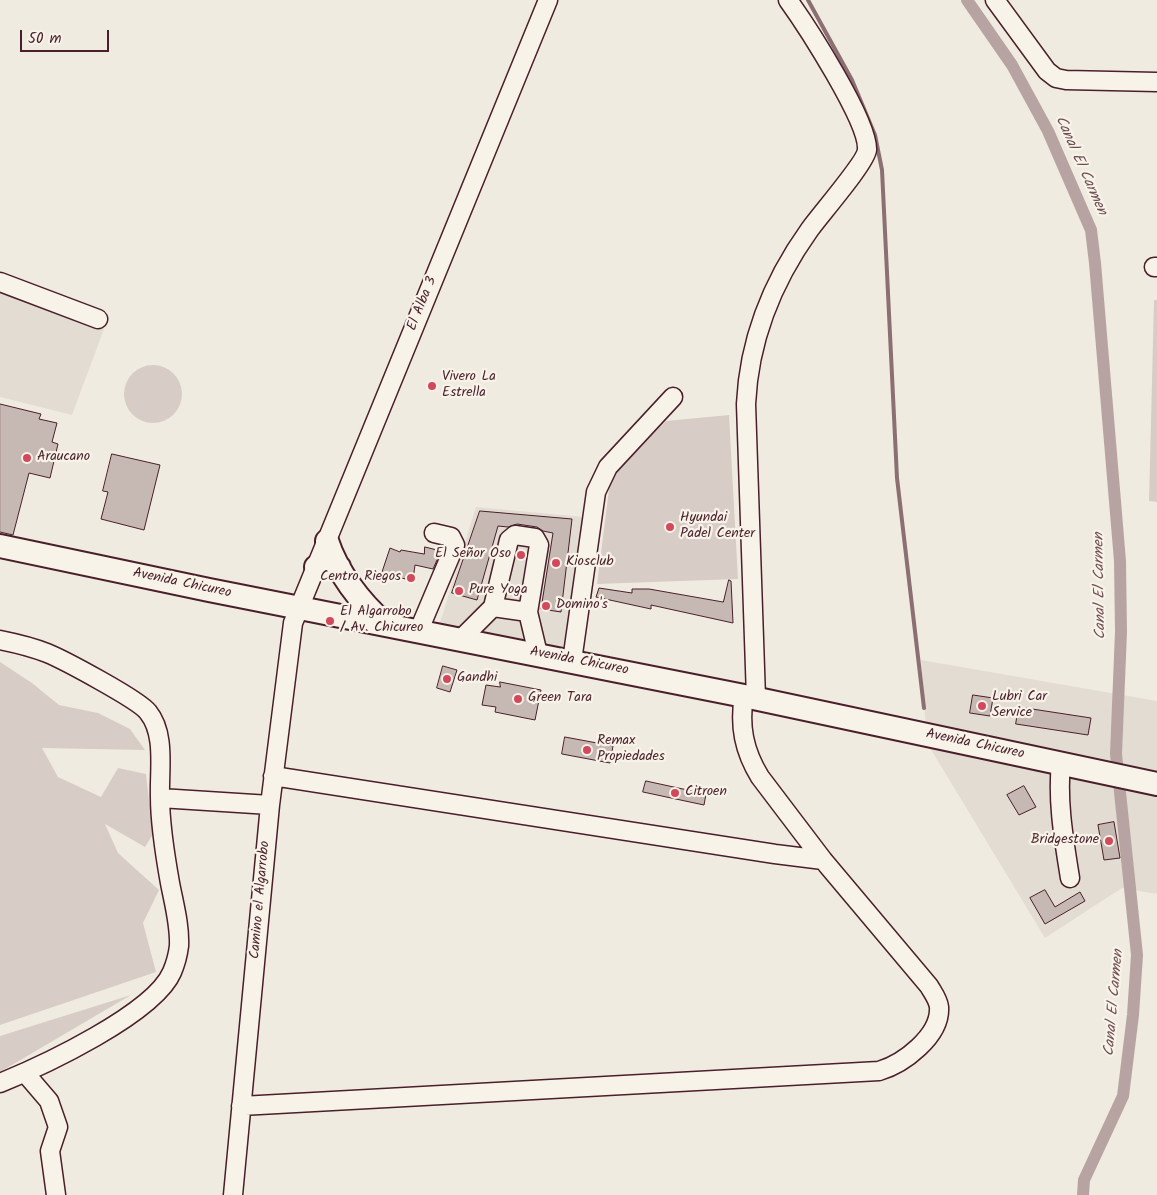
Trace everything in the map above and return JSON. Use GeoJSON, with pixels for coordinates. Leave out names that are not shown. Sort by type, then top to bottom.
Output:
{"type":"FeatureCollection","features":[{"type":"Feature","properties":{"kind":"main road"},"geometry":{"type":"LineString","coordinates":[[328,541],[339,567],[367,606],[384,623]]}},
{"type":"Feature","properties":{"kind":"main road","name":"Avenida Chicureo"},"geometry":{"type":"LineString","coordinates":[[0,546],[299,608],[384,623],[750,697],[1157,784]]}},
{"type":"Feature","properties":{"kind":"main road"},"geometry":{"type":"LineString","coordinates":[[316,567],[339,567]]}},
{"type":"Feature","properties":{"kind":"street","name":"El Alba 3"},"geometry":{"type":"LineString","coordinates":[[299,608],[548,0]]}},
{"type":"Feature","properties":{"kind":"street"},"geometry":{"type":"LineString","coordinates":[[241,1106],[869,1072],[890,1068],[908,1057],[928,1035],[939,1014],[938,1001],[929,986],[824,860],[753,765],[742,730],[750,697],[746,404],[750,358],[758,328],[774,287],[809,230],[861,164],[867,148],[863,132],[836,77],[788,0]]}},
{"type":"Feature","properties":{"kind":"street"},"geometry":{"type":"LineString","coordinates":[[995,0],[1004,15],[1047,71],[1056,78],[1066,80],[1157,82]]}},
{"type":"Feature","properties":{"kind":"street"},"geometry":{"type":"LineString","coordinates":[[0,282],[98,320]]}},
{"type":"Feature","properties":{"kind":"street"},"geometry":{"type":"LineString","coordinates":[[572,661],[596,492],[608,468],[673,397]]}},
{"type":"Feature","properties":{"kind":"street"},"geometry":{"type":"LineString","coordinates":[[419,630],[455,545],[451,537],[434,533]]}},
{"type":"Feature","properties":{"kind":"street"},"geometry":{"type":"LineString","coordinates":[[461,639],[493,606],[509,540],[515,535],[525,535],[535,538],[539,545],[528,612],[538,654]]}},
{"type":"Feature","properties":{"kind":"street"},"geometry":{"type":"LineString","coordinates":[[493,606],[528,612]]}},
{"type":"Feature","properties":{"kind":"street","name":"Camino el Algarrobo"},"geometry":{"type":"LineString","coordinates":[[233,1195],[273,776],[289,641],[299,608]]}},
{"type":"Feature","properties":{"kind":"street"},"geometry":{"type":"LineString","coordinates":[[0,640],[48,653],[135,700],[149,712],[157,733],[161,758],[160,798],[165,858],[178,922],[179,947],[172,973],[147,1002],[94,1037],[0,1084]]}},
{"type":"Feature","properties":{"kind":"street"},"geometry":{"type":"LineString","coordinates":[[1061,763],[1059,783],[1060,813],[1070,878]]}},
{"type":"Feature","properties":{"kind":"street"},"geometry":{"type":"LineString","coordinates":[[273,776],[824,860]]}},
{"type":"Feature","properties":{"kind":"street"},"geometry":{"type":"LineString","coordinates":[[160,798],[270,806]]}},
{"type":"Feature","properties":{"kind":"street"},"geometry":{"type":"LineString","coordinates":[[25,1073],[49,1101],[58,1127],[50,1151],[56,1195]]}},
{"type":"Feature","properties":{"kind":"shaded area"},"geometry":{"type":"Polygon","coordinates":[[[0,290],[104,329],[72,415],[0,397],[0,290]]]}},
{"type":"Feature","properties":{"kind":"shaded area"},"geometry":{"type":"Polygon","coordinates":[[[1154,300],[1157,300],[1157,502],[1149,501],[1154,300]]]}},
{"type":"Feature","properties":{"kind":"shaded area"},"geometry":{"type":"Polygon","coordinates":[[[153,365],[164,367],[177,378],[182,394],[180,405],[169,418],[153,423],[142,421],[129,410],[124,394],[126,383],[137,370],[153,365]]]}},
{"type":"Feature","properties":{"kind":"shaded area","name":"Hyundai Padel Center"},"geometry":{"type":"Polygon","coordinates":[[[729,415],[738,579],[597,584],[611,474],[666,421],[729,415]]]}},
{"type":"Feature","properties":{"kind":"shaded area"},"geometry":{"type":"Polygon","coordinates":[[[476,507],[584,517],[563,649],[438,629],[476,507]]]}},
{"type":"Feature","properties":{"kind":"shaded area"},"geometry":{"type":"Polygon","coordinates":[[[921,660],[1157,701],[1157,894],[1122,888],[1045,938],[927,743],[921,660]]]}},
{"type":"Feature","properties":{"kind":"shaded area"},"geometry":{"type":"Polygon","coordinates":[[[0,662],[32,683],[59,705],[98,713],[130,729],[145,750],[42,748],[58,777],[101,797],[118,768],[146,774],[153,834],[145,847],[105,824],[118,853],[159,890],[143,923],[156,972],[0,1025],[0,662]]]}},
{"type":"Feature","properties":{"kind":"shaded area"},"geometry":{"type":"Polygon","coordinates":[[[131,995],[0,1072],[0,1036],[131,995]]]}},
{"type":"Feature","properties":{"kind":"building","name":"Araucano"},"geometry":{"type":"Polygon","coordinates":[[[0,404],[41,414],[39,419],[57,423],[52,442],[58,444],[50,478],[29,473],[13,535],[0,532],[0,404]]]}},
{"type":"Feature","properties":{"kind":"building"},"geometry":{"type":"Polygon","coordinates":[[[112,454],[160,465],[144,530],[101,519],[108,492],[103,491],[112,454]]]}},
{"type":"Feature","properties":{"kind":"building"},"geometry":{"type":"Polygon","coordinates":[[[480,511],[572,519],[561,612],[541,609],[553,533],[543,531],[537,527],[517,524],[508,527],[498,526],[477,600],[452,593],[480,511]]]}},
{"type":"Feature","properties":{"kind":"building"},"geometry":{"type":"Polygon","coordinates":[[[425,547],[441,551],[433,569],[415,565],[413,580],[381,575],[390,548],[400,552],[401,550],[424,554],[425,547]]]}},
{"type":"Feature","properties":{"kind":"building"},"geometry":{"type":"Polygon","coordinates":[[[729,580],[731,581],[733,623],[651,605],[651,609],[596,597],[599,588],[632,593],[632,589],[649,589],[723,602],[729,580]]]}},
{"type":"Feature","properties":{"kind":"building","name":"Gandhi"},"geometry":{"type":"Polygon","coordinates":[[[443,666],[457,670],[450,692],[437,688],[443,666]]]}},
{"type":"Feature","properties":{"kind":"building","name":"Green Tara"},"geometry":{"type":"Polygon","coordinates":[[[500,682],[541,690],[535,720],[495,712],[496,707],[482,705],[486,685],[500,687],[500,682]]]}},
{"type":"Feature","properties":{"kind":"building","name":"Lubri Car Service"},"geometry":{"type":"Polygon","coordinates":[[[973,695],[993,698],[990,716],[970,713],[973,695]]]}},
{"type":"Feature","properties":{"kind":"building"},"geometry":{"type":"Polygon","coordinates":[[[1019,707],[1091,718],[1088,735],[1016,724],[1019,707]]]}},
{"type":"Feature","properties":{"kind":"building","name":"Remax Propiedades"},"geometry":{"type":"Polygon","coordinates":[[[565,737],[613,746],[610,763],[562,754],[565,737]]]}},
{"type":"Feature","properties":{"kind":"building","name":"Citroen"},"geometry":{"type":"Polygon","coordinates":[[[646,781],[706,794],[704,805],[643,792],[646,781]]]}},
{"type":"Feature","properties":{"kind":"building"},"geometry":{"type":"Polygon","coordinates":[[[1024,786],[1036,807],[1019,815],[1007,795],[1024,786]]]}},
{"type":"Feature","properties":{"kind":"building","name":"Bridgestone"},"geometry":{"type":"Polygon","coordinates":[[[1114,822],[1120,858],[1104,860],[1098,825],[1114,822]]]}},
{"type":"Feature","properties":{"kind":"building"},"geometry":{"type":"Polygon","coordinates":[[[1045,890],[1055,907],[1080,892],[1085,901],[1045,924],[1030,898],[1045,890]]]}},
{"type":"Feature","properties":{"kind":"waterway"},"geometry":{"type":"LineString","coordinates":[[808,0],[852,80],[875,135],[882,170],[897,478],[924,708]]}},
{"type":"Feature","properties":{"kind":"waterway","name":"Canal El Carmen"},"geometry":{"type":"LineString","coordinates":[[967,0],[1012,65],[1048,131],[1091,230],[1095,263],[1120,561],[1121,632],[1116,754],[1137,955],[1133,1015],[1123,1096],[1084,1180],[1083,1195]]}},
{"type":"Feature","properties":{"kind":"place","name":"Vivero La Estrella"},"geometry":{"type":"Point","coordinates":[432,386]}},
{"type":"Feature","properties":{"kind":"place","name":"Araucano"},"geometry":{"type":"Point","coordinates":[27,458]}},
{"type":"Feature","properties":{"kind":"place","name":"Hyundai Padel Center"},"geometry":{"type":"Point","coordinates":[670,527]}},
{"type":"Feature","properties":{"kind":"place","name":"El Señor Oso"},"geometry":{"type":"Point","coordinates":[521,555]}},
{"type":"Feature","properties":{"kind":"place","name":"Kiosclub"},"geometry":{"type":"Point","coordinates":[556,563]}},
{"type":"Feature","properties":{"kind":"place","name":"Centro Riegos"},"geometry":{"type":"Point","coordinates":[411,578]}},
{"type":"Feature","properties":{"kind":"place","name":"Pure Yoga"},"geometry":{"type":"Point","coordinates":[459,591]}},
{"type":"Feature","properties":{"kind":"place","name":"Domino's"},"geometry":{"type":"Point","coordinates":[546,606]}},
{"type":"Feature","properties":{"kind":"place","name":"El Algarrobo / Av. Chicureo"},"geometry":{"type":"Point","coordinates":[330,621]}},
{"type":"Feature","properties":{"kind":"place","name":"Gandhi"},"geometry":{"type":"Point","coordinates":[447,679]}},
{"type":"Feature","properties":{"kind":"place","name":"Green Tara"},"geometry":{"type":"Point","coordinates":[518,699]}},
{"type":"Feature","properties":{"kind":"place","name":"Lubri Car Service"},"geometry":{"type":"Point","coordinates":[982,706]}},
{"type":"Feature","properties":{"kind":"place","name":"Remax Propiedades"},"geometry":{"type":"Point","coordinates":[587,750]}},
{"type":"Feature","properties":{"kind":"place","name":"Citroen"},"geometry":{"type":"Point","coordinates":[675,793]}},
{"type":"Feature","properties":{"kind":"place","name":"Bridgestone"},"geometry":{"type":"Point","coordinates":[1109,841]}}]}
